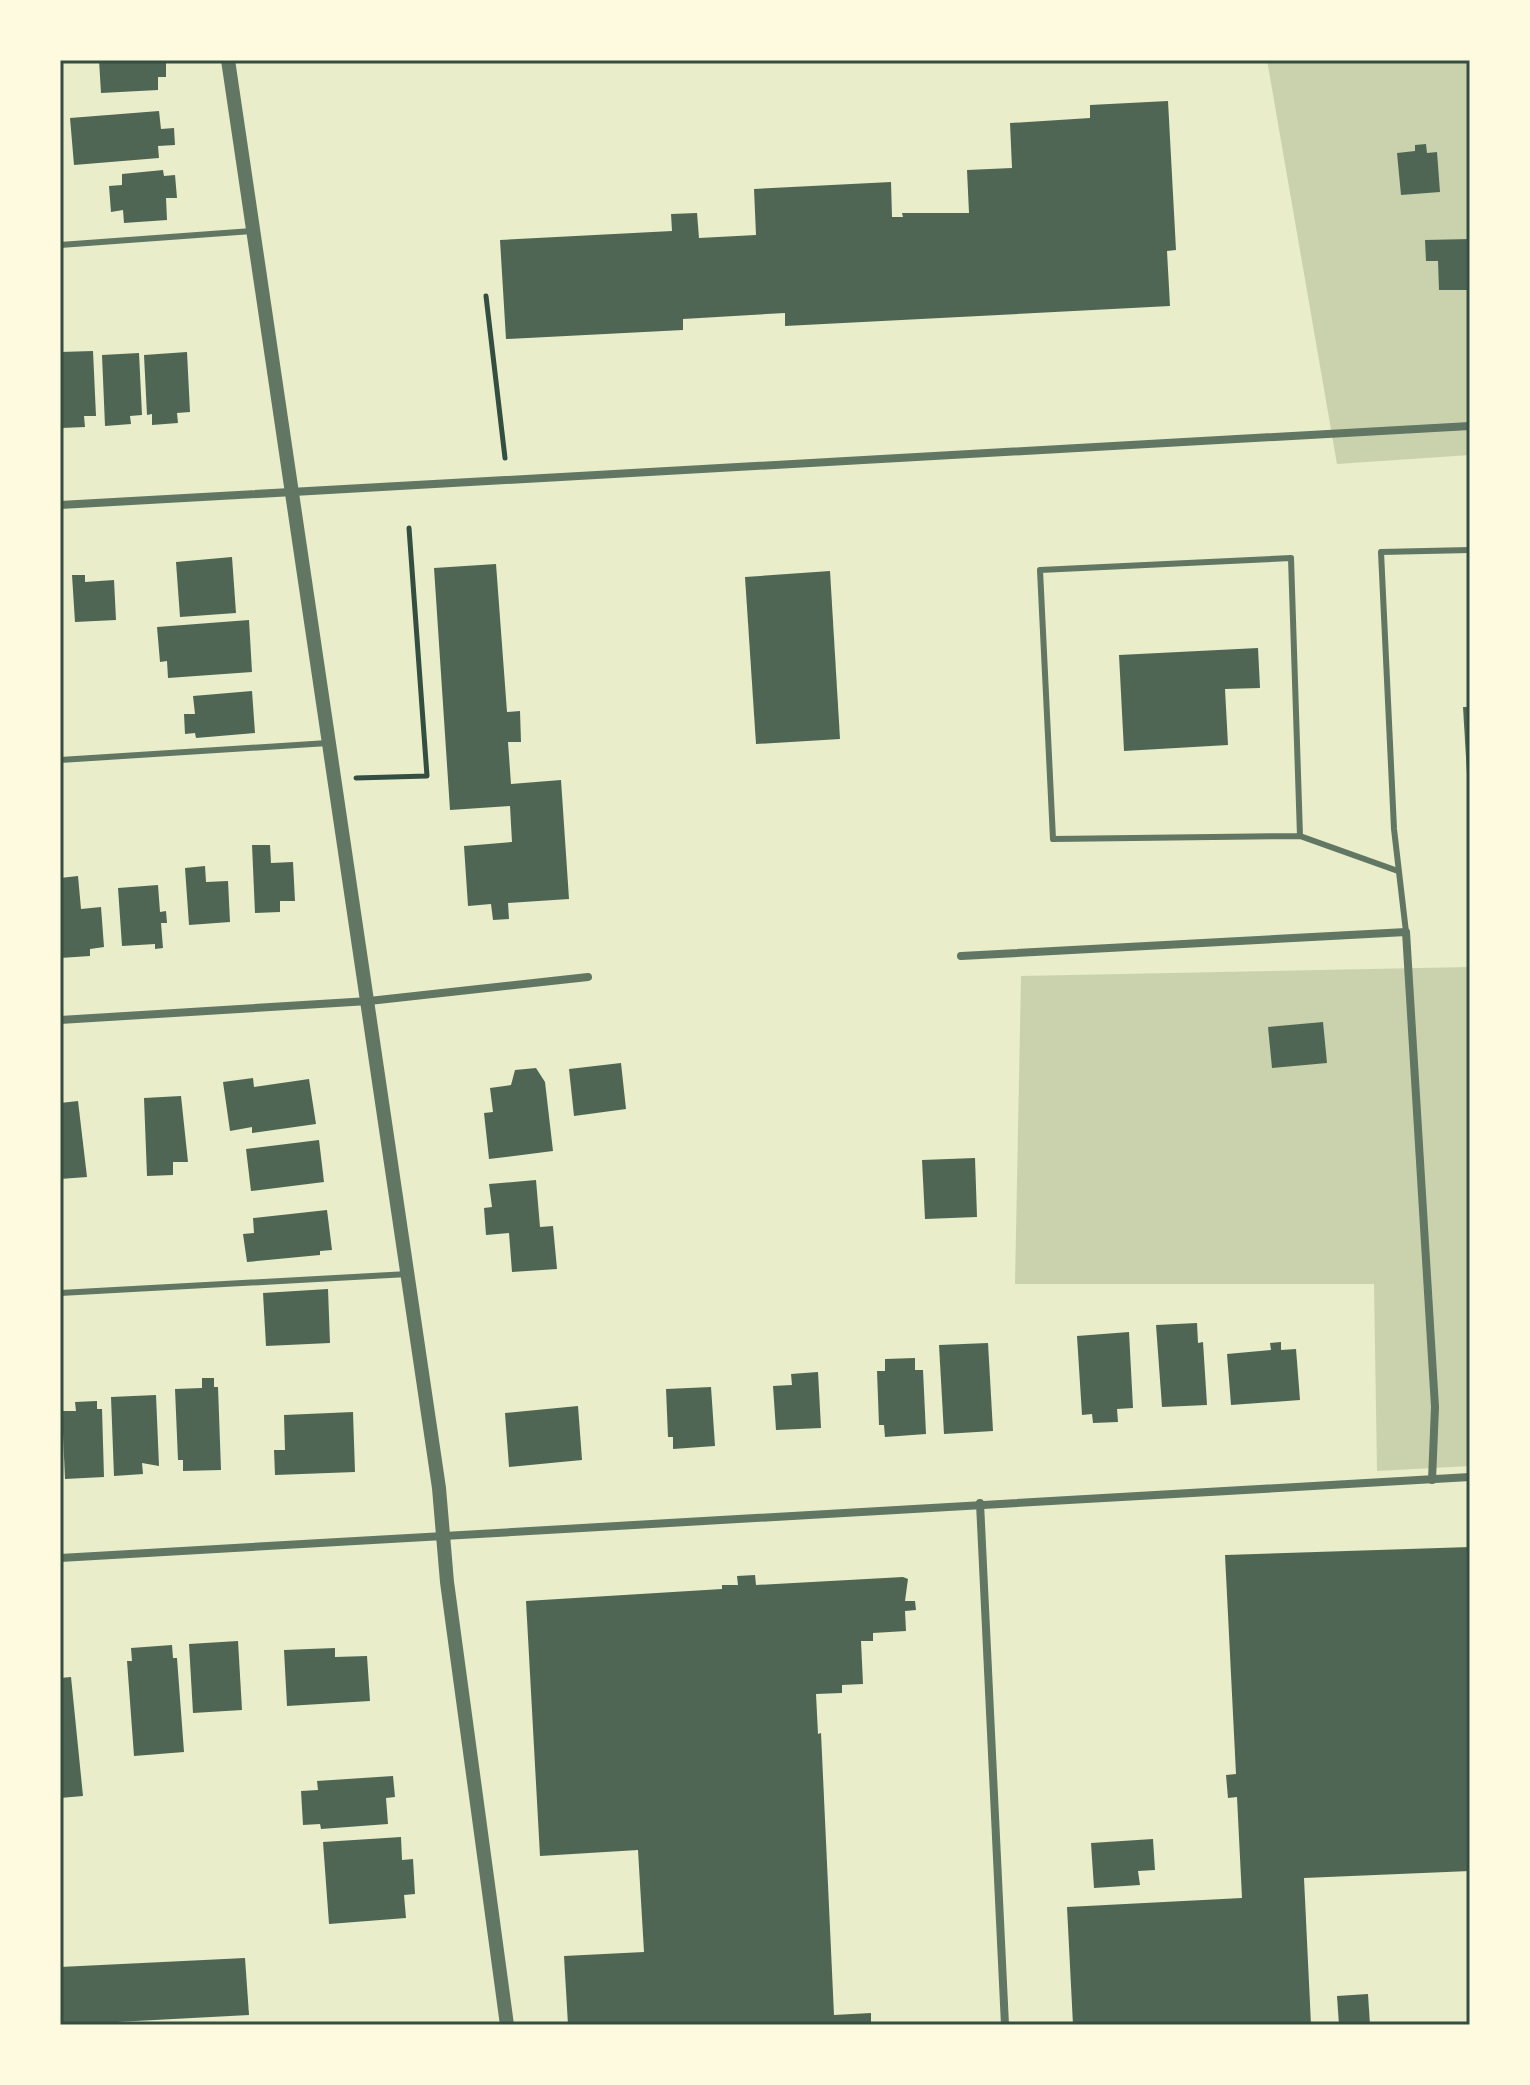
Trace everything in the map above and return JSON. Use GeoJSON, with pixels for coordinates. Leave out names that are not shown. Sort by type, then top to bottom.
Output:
{"type":"FeatureCollection","features":[{"type":"Feature","properties":{"kind":"street"},"geometry":{"type":"LineString","coordinates":[[228,60],[337,779],[446,1535],[447,1582],[507,2025]]}},
{"type":"Feature","properties":{"kind":"street"},"geometry":{"type":"LineString","coordinates":[[60,505],[1470,426]]}},
{"type":"Feature","properties":{"kind":"street"},"geometry":{"type":"LineString","coordinates":[[961,956],[1406,932],[1435,1407],[1432,1480]]}},
{"type":"Feature","properties":{"kind":"street"},"geometry":{"type":"LineString","coordinates":[[60,1020],[369,1001],[588,977]]}},
{"type":"Feature","properties":{"kind":"street"},"geometry":{"type":"LineString","coordinates":[[60,1558],[1470,1477]]}},
{"type":"Feature","properties":{"kind":"street"},"geometry":{"type":"LineString","coordinates":[[980,1503],[1005,2025]]}},
{"type":"Feature","properties":{"kind":"lane"},"geometry":{"type":"LineString","coordinates":[[60,245],[254,231]]}},
{"type":"Feature","properties":{"kind":"lane"},"geometry":{"type":"LineString","coordinates":[[1406,932],[1398,871],[1381,552],[1470,550]]}},
{"type":"Feature","properties":{"kind":"lane"},"geometry":{"type":"LineString","coordinates":[[1300,836],[1291,558],[1040,570],[1053,839],[1300,836],[1398,871]]}},
{"type":"Feature","properties":{"kind":"lane"},"geometry":{"type":"LineString","coordinates":[[60,760],[331,743]]}},
{"type":"Feature","properties":{"kind":"lane"},"geometry":{"type":"LineString","coordinates":[[60,1293],[408,1274]]}},
{"type":"Feature","properties":{"kind":"path"},"geometry":{"type":"LineString","coordinates":[[486,296],[506,480]]}},
{"type":"Feature","properties":{"kind":"path"},"geometry":{"type":"LineString","coordinates":[[337,779],[427,776],[409,528]]}},
{"type":"Feature","properties":{"kind":"green space"},"geometry":{"type":"Polygon","coordinates":[[[1267,60],[1470,60],[1470,455],[1337,464],[1267,60]]]}},
{"type":"Feature","properties":{"kind":"green space"},"geometry":{"type":"Polygon","coordinates":[[[1470,967],[1470,1466],[1377,1471],[1374,1284],[1015,1284],[1021,976],[1470,967]]]}},
{"type":"Feature","properties":{"kind":"building"},"geometry":{"type":"Polygon","coordinates":[[[99,60],[166,60],[166,77],[158,77],[158,90],[101,93],[99,60]]]}},
{"type":"Feature","properties":{"kind":"building"},"geometry":{"type":"Polygon","coordinates":[[[1168,101],[1176,250],[1167,251],[1170,306],[785,326],[785,313],[683,319],[683,330],[506,339],[500,240],[672,231],[671,214],[697,213],[699,238],[756,235],[754,189],[891,182],[892,217],[903,217],[902,213],[969,213],[967,170],[1012,168],[1010,123],[1090,118],[1090,105],[1168,101]]]}},
{"type":"Feature","properties":{"kind":"building"},"geometry":{"type":"Polygon","coordinates":[[[159,111],[161,129],[174,128],[175,145],[158,146],[159,158],[74,165],[70,118],[159,111]]]}},
{"type":"Feature","properties":{"kind":"building"},"geometry":{"type":"Polygon","coordinates":[[[1426,144],[1427,153],[1437,152],[1440,192],[1401,195],[1397,153],[1415,151],[1415,145],[1426,144]]]}},
{"type":"Feature","properties":{"kind":"building"},"geometry":{"type":"Polygon","coordinates":[[[163,170],[164,176],[175,175],[177,198],[166,198],[167,220],[124,223],[123,210],[111,212],[109,186],[122,185],[122,174],[163,170]]]}},
{"type":"Feature","properties":{"kind":"building"},"geometry":{"type":"Polygon","coordinates":[[[1470,239],[1470,290],[1439,290],[1438,261],[1426,261],[1425,240],[1470,239]]]}},
{"type":"Feature","properties":{"kind":"building"},"geometry":{"type":"Polygon","coordinates":[[[93,351],[96,416],[84,416],[85,427],[62,428],[60,352],[93,351]]]}},
{"type":"Feature","properties":{"kind":"building"},"geometry":{"type":"Polygon","coordinates":[[[187,352],[190,412],[177,413],[178,423],[152,425],[152,414],[147,415],[144,355],[187,352]]]}},
{"type":"Feature","properties":{"kind":"building"},"geometry":{"type":"Polygon","coordinates":[[[139,353],[142,415],[130,416],[131,424],[105,426],[102,355],[139,353]]]}},
{"type":"Feature","properties":{"kind":"building"},"geometry":{"type":"Polygon","coordinates":[[[232,557],[236,613],[180,617],[176,562],[232,557]]]}},
{"type":"Feature","properties":{"kind":"building"},"geometry":{"type":"Polygon","coordinates":[[[496,564],[507,712],[520,711],[521,742],[508,742],[511,784],[561,780],[569,899],[508,903],[509,919],[493,920],[491,904],[468,906],[464,846],[512,842],[510,806],[450,810],[434,568],[496,564]]]}},
{"type":"Feature","properties":{"kind":"building"},"geometry":{"type":"Polygon","coordinates":[[[830,571],[840,739],[756,744],[745,577],[830,571]]]}},
{"type":"Feature","properties":{"kind":"building"},"geometry":{"type":"Polygon","coordinates":[[[72,575],[85,575],[85,582],[114,580],[116,620],[75,622],[72,575]]]}},
{"type":"Feature","properties":{"kind":"building"},"geometry":{"type":"Polygon","coordinates":[[[249,620],[252,672],[168,678],[167,661],[160,662],[157,627],[249,620]]]}},
{"type":"Feature","properties":{"kind":"building"},"geometry":{"type":"Polygon","coordinates":[[[1258,648],[1260,688],[1225,689],[1228,745],[1124,751],[1119,655],[1258,648]]]}},
{"type":"Feature","properties":{"kind":"building"},"geometry":{"type":"Polygon","coordinates":[[[252,691],[255,733],[196,738],[195,733],[185,734],[184,714],[195,714],[193,696],[252,691]]]}},
{"type":"Feature","properties":{"kind":"building"},"geometry":{"type":"Polygon","coordinates":[[[1463,707],[1470,707],[1470,791],[1468,791],[1463,707]]]}},
{"type":"Feature","properties":{"kind":"building"},"geometry":{"type":"Polygon","coordinates":[[[252,845],[270,845],[271,863],[293,862],[295,901],[280,901],[280,912],[255,913],[252,845]]]}},
{"type":"Feature","properties":{"kind":"building"},"geometry":{"type":"Polygon","coordinates":[[[205,866],[206,882],[228,881],[230,922],[189,925],[185,868],[205,866]]]}},
{"type":"Feature","properties":{"kind":"building"},"geometry":{"type":"Polygon","coordinates":[[[78,876],[81,909],[101,907],[104,947],[90,949],[90,956],[60,958],[60,878],[78,876]]]}},
{"type":"Feature","properties":{"kind":"building"},"geometry":{"type":"Polygon","coordinates":[[[158,885],[160,912],[166,911],[167,923],[161,923],[163,948],[155,949],[155,944],[122,946],[118,888],[158,885]]]}},
{"type":"Feature","properties":{"kind":"building"},"geometry":{"type":"Polygon","coordinates":[[[1323,1022],[1327,1063],[1272,1068],[1268,1027],[1323,1022]]]}},
{"type":"Feature","properties":{"kind":"building"},"geometry":{"type":"Polygon","coordinates":[[[621,1063],[626,1109],[574,1116],[569,1069],[621,1063]]]}},
{"type":"Feature","properties":{"kind":"building"},"geometry":{"type":"Polygon","coordinates":[[[536,1068],[545,1082],[553,1151],[489,1159],[484,1113],[493,1112],[490,1088],[511,1085],[515,1070],[536,1068]]]}},
{"type":"Feature","properties":{"kind":"building"},"geometry":{"type":"Polygon","coordinates":[[[253,1078],[254,1087],[309,1079],[316,1124],[252,1133],[252,1127],[230,1131],[223,1082],[253,1078]]]}},
{"type":"Feature","properties":{"kind":"building"},"geometry":{"type":"Polygon","coordinates":[[[181,1096],[188,1162],[173,1162],[173,1175],[147,1176],[144,1098],[181,1096]]]}},
{"type":"Feature","properties":{"kind":"building"},"geometry":{"type":"Polygon","coordinates":[[[78,1101],[87,1177],[60,1179],[60,1103],[78,1101]]]}},
{"type":"Feature","properties":{"kind":"building"},"geometry":{"type":"Polygon","coordinates":[[[319,1140],[324,1182],[251,1191],[246,1149],[319,1140]]]}},
{"type":"Feature","properties":{"kind":"building"},"geometry":{"type":"Polygon","coordinates":[[[975,1158],[977,1217],[925,1219],[922,1160],[975,1158]]]}},
{"type":"Feature","properties":{"kind":"building"},"geometry":{"type":"Polygon","coordinates":[[[536,1180],[540,1227],[553,1226],[557,1269],[512,1272],[509,1233],[486,1235],[484,1208],[492,1207],[489,1184],[536,1180]]]}},
{"type":"Feature","properties":{"kind":"building"},"geometry":{"type":"Polygon","coordinates":[[[327,1210],[332,1250],[320,1251],[320,1255],[247,1262],[243,1234],[254,1233],[253,1218],[327,1210]]]}},
{"type":"Feature","properties":{"kind":"building"},"geometry":{"type":"Polygon","coordinates":[[[328,1289],[330,1343],[266,1346],[263,1293],[328,1289]]]}},
{"type":"Feature","properties":{"kind":"building"},"geometry":{"type":"Polygon","coordinates":[[[1197,1323],[1198,1343],[1203,1342],[1207,1405],[1162,1407],[1156,1325],[1197,1323]]]}},
{"type":"Feature","properties":{"kind":"building"},"geometry":{"type":"Polygon","coordinates":[[[1129,1332],[1133,1408],[1117,1409],[1118,1422],[1093,1423],[1092,1414],[1082,1415],[1077,1336],[1129,1332]]]}},
{"type":"Feature","properties":{"kind":"building"},"geometry":{"type":"Polygon","coordinates":[[[1281,1342],[1281,1350],[1296,1349],[1300,1400],[1231,1405],[1227,1354],[1271,1350],[1270,1343],[1281,1342]]]}},
{"type":"Feature","properties":{"kind":"building"},"geometry":{"type":"Polygon","coordinates":[[[988,1343],[993,1431],[944,1434],[939,1345],[988,1343]]]}},
{"type":"Feature","properties":{"kind":"building"},"geometry":{"type":"Polygon","coordinates":[[[915,1358],[915,1370],[923,1370],[926,1434],[885,1437],[884,1425],[879,1425],[877,1371],[885,1371],[885,1359],[915,1358]]]}},
{"type":"Feature","properties":{"kind":"building"},"geometry":{"type":"Polygon","coordinates":[[[818,1372],[821,1428],[776,1430],[773,1386],[792,1385],[791,1374],[818,1372]]]}},
{"type":"Feature","properties":{"kind":"building"},"geometry":{"type":"Polygon","coordinates":[[[202,1378],[214,1378],[214,1387],[218,1387],[221,1470],[183,1471],[183,1460],[178,1460],[175,1389],[202,1388],[202,1378]]]}},
{"type":"Feature","properties":{"kind":"building"},"geometry":{"type":"Polygon","coordinates":[[[711,1387],[715,1446],[673,1449],[673,1437],[668,1437],[666,1389],[711,1387]]]}},
{"type":"Feature","properties":{"kind":"building"},"geometry":{"type":"Polygon","coordinates":[[[156,1395],[159,1466],[142,1463],[143,1474],[114,1476],[111,1397],[156,1395]]]}},
{"type":"Feature","properties":{"kind":"building"},"geometry":{"type":"Polygon","coordinates":[[[97,1401],[97,1409],[102,1409],[104,1477],[65,1479],[62,1411],[76,1411],[75,1402],[97,1401]]]}},
{"type":"Feature","properties":{"kind":"building"},"geometry":{"type":"Polygon","coordinates":[[[578,1406],[582,1460],[509,1467],[505,1413],[578,1406]]]}},
{"type":"Feature","properties":{"kind":"building"},"geometry":{"type":"Polygon","coordinates":[[[353,1412],[355,1472],[275,1475],[274,1450],[285,1450],[284,1415],[353,1412]]]}},
{"type":"Feature","properties":{"kind":"building"},"geometry":{"type":"Polygon","coordinates":[[[1470,1547],[1470,1871],[1304,1878],[1311,2025],[1073,2025],[1067,1907],[1242,1898],[1237,1797],[1228,1798],[1226,1775],[1236,1774],[1225,1555],[1470,1547]]]}},
{"type":"Feature","properties":{"kind":"building"},"geometry":{"type":"Polygon","coordinates":[[[755,1575],[756,1585],[903,1577],[908,1579],[905,1601],[915,1601],[916,1610],[905,1611],[906,1631],[873,1633],[873,1641],[861,1641],[863,1684],[842,1685],[842,1693],[816,1694],[818,1734],[821,1733],[834,2015],[871,2013],[871,2025],[568,2025],[564,1956],[644,1952],[638,1850],[540,1856],[526,1601],[722,1589],[722,1585],[738,1585],[737,1576],[755,1575]]]}},
{"type":"Feature","properties":{"kind":"building"},"geometry":{"type":"Polygon","coordinates":[[[238,1641],[242,1710],[193,1713],[189,1644],[238,1641]]]}},
{"type":"Feature","properties":{"kind":"building"},"geometry":{"type":"Polygon","coordinates":[[[172,1645],[173,1658],[177,1658],[184,1752],[134,1756],[127,1661],[132,1661],[131,1648],[172,1645]]]}},
{"type":"Feature","properties":{"kind":"building"},"geometry":{"type":"Polygon","coordinates":[[[335,1648],[335,1657],[367,1656],[370,1701],[287,1706],[284,1650],[335,1648]]]}},
{"type":"Feature","properties":{"kind":"building"},"geometry":{"type":"Polygon","coordinates":[[[71,1677],[83,1796],[60,1798],[60,1678],[71,1677]]]}},
{"type":"Feature","properties":{"kind":"building"},"geometry":{"type":"Polygon","coordinates":[[[393,1776],[395,1797],[386,1798],[388,1824],[321,1829],[320,1824],[303,1825],[301,1791],[318,1790],[317,1781],[393,1776]]]}},
{"type":"Feature","properties":{"kind":"building"},"geometry":{"type":"Polygon","coordinates":[[[401,1837],[402,1860],[413,1859],[415,1894],[404,1895],[406,1918],[329,1924],[323,1842],[401,1837]]]}},
{"type":"Feature","properties":{"kind":"building"},"geometry":{"type":"Polygon","coordinates":[[[1153,1839],[1155,1870],[1138,1871],[1140,1885],[1094,1888],[1091,1843],[1153,1839]]]}},
{"type":"Feature","properties":{"kind":"building"},"geometry":{"type":"Polygon","coordinates":[[[245,1958],[249,2015],[60,2025],[60,1967],[245,1958]]]}},
{"type":"Feature","properties":{"kind":"building"},"geometry":{"type":"Polygon","coordinates":[[[1368,1994],[1370,2025],[1339,2025],[1337,1996],[1368,1994]]]}}]}
